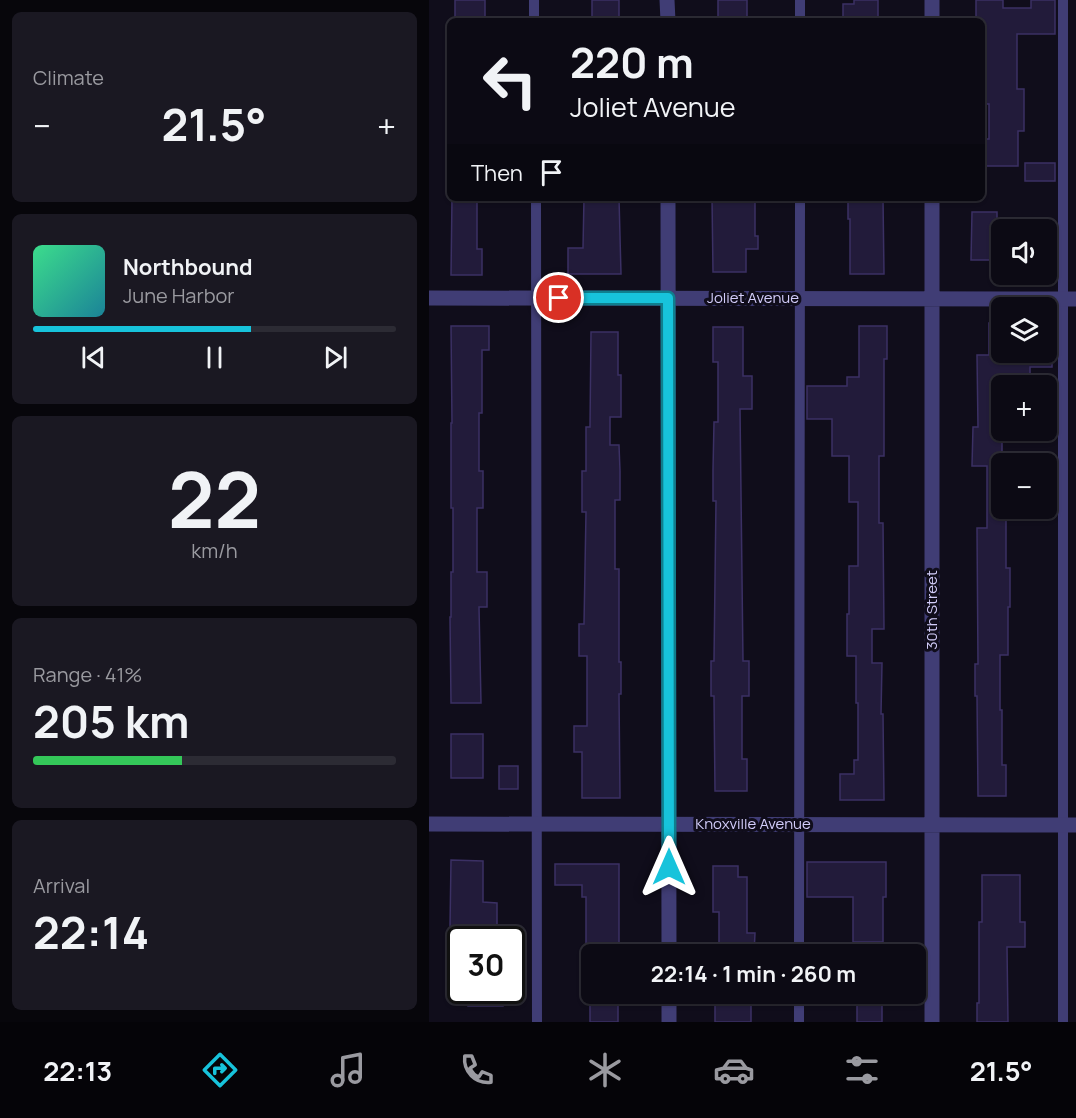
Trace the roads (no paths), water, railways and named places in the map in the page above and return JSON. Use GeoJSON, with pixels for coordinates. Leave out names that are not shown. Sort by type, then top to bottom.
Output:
{"type":"FeatureCollection","features":[{"type":"Feature","properties":{"kind":"street"},"geometry":{"type":"LineString","coordinates":[[667,0],[667,18]]}},
{"type":"Feature","properties":{"kind":"street"},"geometry":{"type":"LineString","coordinates":[[931,0],[931,18]]}},
{"type":"Feature","properties":{"kind":"street"},"geometry":{"type":"LineString","coordinates":[[668,201],[669,944]]}},
{"type":"Feature","properties":{"kind":"street","name":"30th Street"},"geometry":{"type":"LineString","coordinates":[[931,201],[931,1022]]}},
{"type":"Feature","properties":{"kind":"street","name":"Joliet Avenue"},"geometry":{"type":"LineString","coordinates":[[429,298],[1069,298]]}},
{"type":"Feature","properties":{"kind":"street","name":"Knoxville Avenue"},"geometry":{"type":"LineString","coordinates":[[429,824],[1070,825]]}},
{"type":"Feature","properties":{"kind":"street"},"geometry":{"type":"LineString","coordinates":[[669,1004],[669,1022]]}},
{"type":"Feature","properties":{"kind":"lane"},"geometry":{"type":"LineString","coordinates":[[534,0],[534,18]]}},
{"type":"Feature","properties":{"kind":"lane"},"geometry":{"type":"LineString","coordinates":[[800,0],[800,18]]}},
{"type":"Feature","properties":{"kind":"lane"},"geometry":{"type":"LineString","coordinates":[[1062,0],[1069,298],[1070,825],[1063,1022]]}},
{"type":"Feature","properties":{"kind":"lane"},"geometry":{"type":"LineString","coordinates":[[536,201],[537,1022]]}},
{"type":"Feature","properties":{"kind":"lane"},"geometry":{"type":"LineString","coordinates":[[799,944],[800,201]]}},
{"type":"Feature","properties":{"kind":"lane"},"geometry":{"type":"LineString","coordinates":[[799,1004],[799,1022]]}}]}
